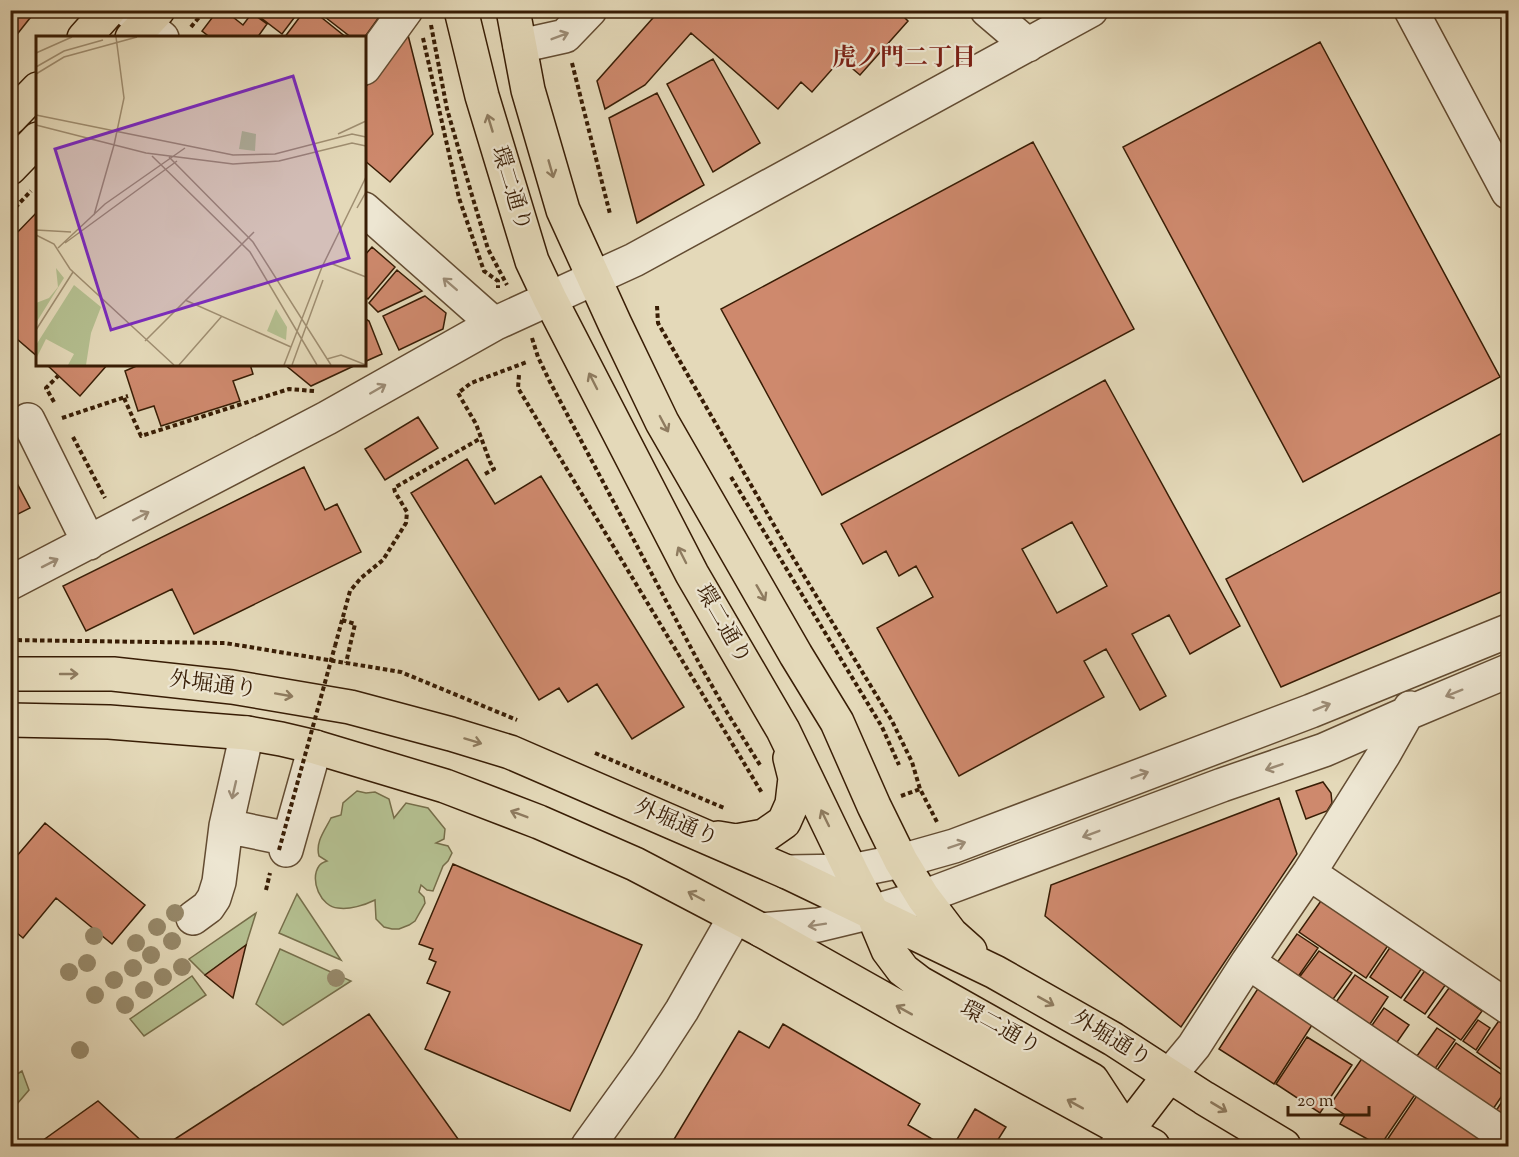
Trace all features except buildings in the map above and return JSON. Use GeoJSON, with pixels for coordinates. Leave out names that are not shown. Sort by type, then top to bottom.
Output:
{"type":"FeatureCollection","features":[{"type":"Feature","properties":{"kind":"main road"},"geometry":{"type":"LineString","coordinates":[[86,36],[108,10]]}},
{"type":"Feature","properties":{"kind":"main road","name":"環二通り"},"geometry":{"type":"LineString","coordinates":[[461,10],[482,96],[532,261],[692,574],[783,730],[872,912],[888,950],[903,970],[920,983],[1092,1080],[1132,1142]]}},
{"type":"Feature","properties":{"kind":"main road","name":"環二通り"},"geometry":{"type":"LineString","coordinates":[[513,10],[528,90],[563,210],[662,422],[837,722],[901,861],[923,897],[951,933],[995,972]]}},
{"type":"Feature","properties":{"kind":"main road"},"geometry":{"type":"LineString","coordinates":[[10,118],[36,91]]}},
{"type":"Feature","properties":{"kind":"main road"},"geometry":{"type":"LineString","coordinates":[[10,168],[36,141]]}},
{"type":"Feature","properties":{"kind":"main road","name":"外堀通り"},"geometry":{"type":"LineString","coordinates":[[10,674],[113,674],[232,687],[350,707],[451,734],[510,753],[787,872],[995,972],[1113,1039],[1284,1146]]}},
{"type":"Feature","properties":{"kind":"main road","name":"外堀通り"},"geometry":{"type":"LineString","coordinates":[[10,720],[109,722],[247,733],[315,747],[445,786],[539,822],[635,864],[748,923],[895,1005],[1132,1142]]}},
{"type":"Feature","properties":{"kind":"main road"},"geometry":{"type":"LineString","coordinates":[[704,836],[736,841],[764,836],[784,822],[792,804],[795,778],[783,730]]}},
{"type":"Feature","properties":{"kind":"main road"},"geometry":{"type":"LineString","coordinates":[[1132,1142],[1169,1076]]}},
{"type":"Feature","properties":{"kind":"street"},"geometry":{"type":"LineString","coordinates":[[520,46],[565,36],[590,10]]}},
{"type":"Feature","properties":{"kind":"street"},"geometry":{"type":"LineString","coordinates":[[987,10],[1028,45]]}},
{"type":"Feature","properties":{"kind":"street"},"geometry":{"type":"LineString","coordinates":[[10,583],[327,418],[506,319],[634,260],[1091,10]]}},
{"type":"Feature","properties":{"kind":"street"},"geometry":{"type":"LineString","coordinates":[[1411,10],[1509,192]]}},
{"type":"Feature","properties":{"kind":"street"},"geometry":{"type":"LineString","coordinates":[[366,66],[420,23]]}},
{"type":"Feature","properties":{"kind":"street"},"geometry":{"type":"LineString","coordinates":[[366,211],[506,319]]}},
{"type":"Feature","properties":{"kind":"street"},"geometry":{"type":"LineString","coordinates":[[28,420],[89,543]]}},
{"type":"Feature","properties":{"kind":"street"},"geometry":{"type":"LineString","coordinates":[[787,872],[851,871],[901,861],[954,846],[1311,711],[1509,630]]}},
{"type":"Feature","properties":{"kind":"street"},"geometry":{"type":"LineString","coordinates":[[1169,1076],[1194,1046],[1309,873],[1408,713],[1431,663]]}},
{"type":"Feature","properties":{"kind":"street"},"geometry":{"type":"LineString","coordinates":[[588,1146],[647,1064],[682,1010],[748,923],[818,925],[923,897],[1222,785],[1324,750],[1509,671]]}},
{"type":"Feature","properties":{"kind":"street"},"geometry":{"type":"LineString","coordinates":[[194,918],[208,907],[214,898],[219,882],[226,826],[247,733]]}},
{"type":"Feature","properties":{"kind":"street"},"geometry":{"type":"LineString","coordinates":[[226,826],[285,846],[315,747]]}},
{"type":"Feature","properties":{"kind":"street"},"geometry":{"type":"LineString","coordinates":[[1309,873],[1509,1006]]}},
{"type":"Feature","properties":{"kind":"street"},"geometry":{"type":"LineString","coordinates":[[968,949],[957,931],[958,913],[964,893],[980,875]]}},
{"type":"Feature","properties":{"kind":"street"},"geometry":{"type":"LineString","coordinates":[[1248,962],[1509,1138]]}},
{"type":"Feature","properties":{"kind":"path"},"geometry":{"type":"LineString","coordinates":[[153,25],[205,10]]}},
{"type":"Feature","properties":{"kind":"path"},"geometry":{"type":"LineString","coordinates":[[420,23],[459,198],[484,271]]}},
{"type":"Feature","properties":{"kind":"path"},"geometry":{"type":"LineString","coordinates":[[420,23],[488,249],[506,319],[550,382],[699,663],[760,765]]}},
{"type":"Feature","properties":{"kind":"path"},"geometry":{"type":"LineString","coordinates":[[565,36],[610,214]]}},
{"type":"Feature","properties":{"kind":"path"},"geometry":{"type":"LineString","coordinates":[[10,213],[36,186]]}},
{"type":"Feature","properties":{"kind":"path"},"geometry":{"type":"LineString","coordinates":[[657,306],[658,323],[786,546],[892,721],[912,762],[920,789],[940,826]]}},
{"type":"Feature","properties":{"kind":"path"},"geometry":{"type":"LineString","coordinates":[[485,474],[494,469],[476,424],[458,393],[471,383],[528,362]]}},
{"type":"Feature","properties":{"kind":"path"},"geometry":{"type":"LineString","coordinates":[[519,375],[518,388],[762,793]]}},
{"type":"Feature","properties":{"kind":"path"},"geometry":{"type":"LineString","coordinates":[[46,388],[58,376]]}},
{"type":"Feature","properties":{"kind":"path"},"geometry":{"type":"LineString","coordinates":[[62,418],[126,397],[141,436],[289,389],[317,391]]}},
{"type":"Feature","properties":{"kind":"path"},"geometry":{"type":"LineString","coordinates":[[285,846],[350,591],[382,560],[406,523],[407,512],[394,488],[481,438]]}},
{"type":"Feature","properties":{"kind":"path"},"geometry":{"type":"LineString","coordinates":[[726,469],[882,727],[899,765]]}},
{"type":"Feature","properties":{"kind":"path"},"geometry":{"type":"LineString","coordinates":[[342,620],[355,624],[346,663]]}},
{"type":"Feature","properties":{"kind":"path"},"geometry":{"type":"LineString","coordinates":[[10,640],[225,643],[402,672],[522,722]]}},
{"type":"Feature","properties":{"kind":"path"},"geometry":{"type":"LineString","coordinates":[[587,750],[729,810]]}},
{"type":"Feature","properties":{"kind":"path"},"geometry":{"type":"LineString","coordinates":[[901,796],[920,789]]}},
{"type":"Feature","properties":{"kind":"path"},"geometry":{"type":"LineString","coordinates":[[1061,1140],[1065,1146]]}},
{"type":"Feature","properties":{"kind":"green space"},"geometry":{"type":"Polygon","coordinates":[[[357,791],[375,792],[389,799],[394,818],[406,803],[428,808],[445,829],[444,839],[436,843],[448,846],[452,853],[443,866],[433,891],[421,885],[419,892],[424,897],[425,903],[415,921],[399,929],[384,927],[376,919],[375,900],[352,908],[342,908],[326,903],[318,892],[316,872],[322,863],[327,861],[319,856],[318,846],[321,836],[331,818],[341,815],[343,803],[357,791]]]}},
{"type":"Feature","properties":{"kind":"green space"},"geometry":{"type":"Polygon","coordinates":[[[297,894],[341,960],[279,933],[297,894]]]}},
{"type":"Feature","properties":{"kind":"green space"},"geometry":{"type":"Polygon","coordinates":[[[256,913],[246,945],[205,975],[189,959],[256,913]]]}},
{"type":"Feature","properties":{"kind":"green space"},"geometry":{"type":"Polygon","coordinates":[[[280,949],[351,981],[283,1025],[256,1004],[280,949]]]}},
{"type":"Feature","properties":{"kind":"green space"},"geometry":{"type":"Polygon","coordinates":[[[192,976],[206,995],[144,1036],[130,1019],[192,976]]]}},
{"type":"Feature","properties":{"kind":"green space"},"geometry":{"type":"Polygon","coordinates":[[[22,1071],[29,1090],[11,1111],[11,1078],[22,1071]]]}},
{"type":"Feature","properties":{"kind":"district","name":"虎ノ門二丁目"},"geometry":{"type":"Point","coordinates":[904,59]}}]}
